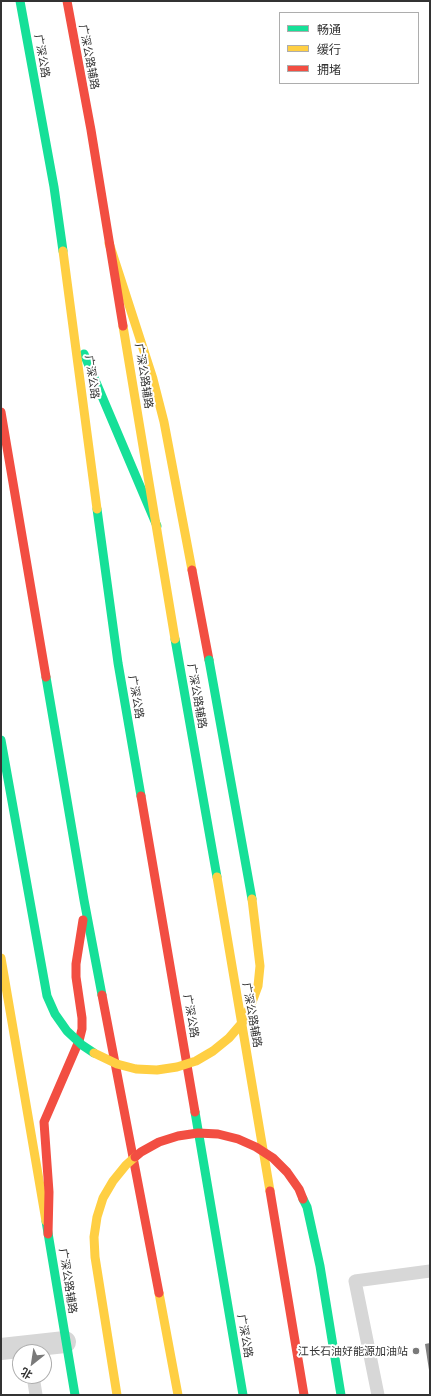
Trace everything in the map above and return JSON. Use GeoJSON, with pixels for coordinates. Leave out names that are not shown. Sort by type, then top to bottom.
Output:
{"type":"FeatureCollection","features":[{"type":"Feature","properties":{"kind":"main road","name":"广深公路"},"geometry":{"type":"LineString","coordinates":[[20,1],[54,187],[118,663],[243,1395]]}},
{"type":"Feature","properties":{"kind":"main road","name":"广深公路辅路"},"geometry":{"type":"LineString","coordinates":[[67,1],[91,130],[189,722],[205,804],[304,1395]]}},
{"type":"Feature","properties":{"kind":"main road"},"geometry":{"type":"LineString","coordinates":[[1,740],[42,976],[47,996],[67,1031],[82,1045],[98,1056],[117,1064],[136,1069],[157,1070],[177,1067],[196,1061],[213,1051],[229,1038],[242,1023],[258,986],[260,966],[255,913],[164,422],[153,379],[109,243]]}},
{"type":"Feature","properties":{"kind":"main road"},"geometry":{"type":"LineString","coordinates":[[73,327],[157,526]]}},
{"type":"Feature","properties":{"kind":"main road"},"geometry":{"type":"LineString","coordinates":[[1,412],[84,900],[178,1395]]}},
{"type":"Feature","properties":{"kind":"main road"},"geometry":{"type":"LineString","coordinates":[[48,1234],[49,1192],[44,1122],[79,1041],[82,1029],[76,964],[83,921],[84,900]]}},
{"type":"Feature","properties":{"kind":"main road","name":"广深公路辅路"},"geometry":{"type":"LineString","coordinates":[[1,958],[75,1395]]}},
{"type":"Feature","properties":{"kind":"main road"},"geometry":{"type":"LineString","coordinates":[[117,1395],[101,1298],[94,1237],[97,1218],[103,1198],[113,1181],[126,1165],[141,1152],[165,1140],[178,1136],[198,1133],[218,1134],[238,1139],[256,1147],[273,1158],[287,1172],[299,1189],[307,1207],[320,1266],[341,1395]]}},
{"type":"Feature","properties":{"kind":"street"},"geometry":{"type":"LineString","coordinates":[[52,1344],[65,1342]]}},
{"type":"Feature","properties":{"kind":"street"},"geometry":{"type":"LineString","coordinates":[[1,1349],[12,1349]]}},
{"type":"Feature","properties":{"kind":"lane"},"geometry":{"type":"LineString","coordinates":[[378,1395],[355,1281],[430,1271]]}},
{"type":"Feature","properties":{"kind":"lane"},"geometry":{"type":"LineString","coordinates":[[34,1384],[36,1395]]}},
{"type":"Feature","properties":{"kind":"building"},"geometry":{"type":"Polygon","coordinates":[[[430,1343],[430,1370],[429,1370],[425,1344],[430,1343]]]}},
{"type":"Feature","properties":{"kind":"traffic: fast"},"geometry":{"type":"LineString","coordinates":[[20,1],[54,187],[63,251]]}},
{"type":"Feature","properties":{"kind":"traffic: fast"},"geometry":{"type":"LineString","coordinates":[[84,354],[157,526]]}},
{"type":"Feature","properties":{"kind":"traffic: fast"},"geometry":{"type":"LineString","coordinates":[[97,509],[118,663],[141,796]]}},
{"type":"Feature","properties":{"kind":"traffic: fast"},"geometry":{"type":"LineString","coordinates":[[175,639],[217,877]]}},
{"type":"Feature","properties":{"kind":"traffic: fast"},"geometry":{"type":"LineString","coordinates":[[209,660],[252,899]]}},
{"type":"Feature","properties":{"kind":"traffic: fast"},"geometry":{"type":"LineString","coordinates":[[46,677],[84,900],[102,995]]}},
{"type":"Feature","properties":{"kind":"traffic: fast"},"geometry":{"type":"LineString","coordinates":[[1,740],[47,996],[55,1014],[67,1031],[82,1045],[94,1053]]}},
{"type":"Feature","properties":{"kind":"traffic: fast"},"geometry":{"type":"LineString","coordinates":[[195,1112],[243,1395]]}},
{"type":"Feature","properties":{"kind":"traffic: fast"},"geometry":{"type":"LineString","coordinates":[[303,1199],[307,1207],[320,1266],[341,1395]]}},
{"type":"Feature","properties":{"kind":"traffic: fast"},"geometry":{"type":"LineString","coordinates":[[46,1221],[75,1395]]}},
{"type":"Feature","properties":{"kind":"traffic: slow"},"geometry":{"type":"LineString","coordinates":[[109,243],[153,379],[164,422],[192,570]]}},
{"type":"Feature","properties":{"kind":"traffic: slow"},"geometry":{"type":"LineString","coordinates":[[63,251],[97,509]]}},
{"type":"Feature","properties":{"kind":"traffic: slow"},"geometry":{"type":"LineString","coordinates":[[123,326],[175,639]]}},
{"type":"Feature","properties":{"kind":"traffic: slow"},"geometry":{"type":"LineString","coordinates":[[217,877],[270,1191]]}},
{"type":"Feature","properties":{"kind":"traffic: slow"},"geometry":{"type":"LineString","coordinates":[[94,1053],[117,1064],[136,1069],[157,1070],[177,1067],[196,1061],[213,1051],[229,1038],[242,1023],[258,986],[260,966],[252,899]]}},
{"type":"Feature","properties":{"kind":"traffic: slow"},"geometry":{"type":"LineString","coordinates":[[1,958],[46,1221]]}},
{"type":"Feature","properties":{"kind":"traffic: slow"},"geometry":{"type":"LineString","coordinates":[[117,1395],[95,1257],[94,1237],[97,1217],[103,1198],[113,1181],[126,1165],[135,1157]]}},
{"type":"Feature","properties":{"kind":"traffic: slow"},"geometry":{"type":"LineString","coordinates":[[159,1293],[178,1395]]}},
{"type":"Feature","properties":{"kind":"traffic: jam"},"geometry":{"type":"LineString","coordinates":[[67,1],[91,130],[123,326]]}},
{"type":"Feature","properties":{"kind":"traffic: jam"},"geometry":{"type":"LineString","coordinates":[[1,412],[46,677]]}},
{"type":"Feature","properties":{"kind":"traffic: jam"},"geometry":{"type":"LineString","coordinates":[[192,570],[209,660]]}},
{"type":"Feature","properties":{"kind":"traffic: jam"},"geometry":{"type":"LineString","coordinates":[[141,796],[195,1112]]}},
{"type":"Feature","properties":{"kind":"traffic: jam"},"geometry":{"type":"LineString","coordinates":[[48,1234],[49,1192],[44,1122],[79,1041],[82,1029],[76,964],[83,920]]}},
{"type":"Feature","properties":{"kind":"traffic: jam"},"geometry":{"type":"LineString","coordinates":[[102,995],[159,1293]]}},
{"type":"Feature","properties":{"kind":"traffic: jam"},"geometry":{"type":"LineString","coordinates":[[135,1157],[159,1142],[178,1136],[198,1133],[218,1134],[238,1139],[256,1147],[273,1158],[287,1172],[299,1189],[303,1199]]}},
{"type":"Feature","properties":{"kind":"traffic: jam"},"geometry":{"type":"LineString","coordinates":[[270,1191],[304,1395]]}},
{"type":"Feature","properties":{"kind":"place","name":"江长石油好能源加油站"},"geometry":{"type":"Point","coordinates":[416,1351]}}]}
